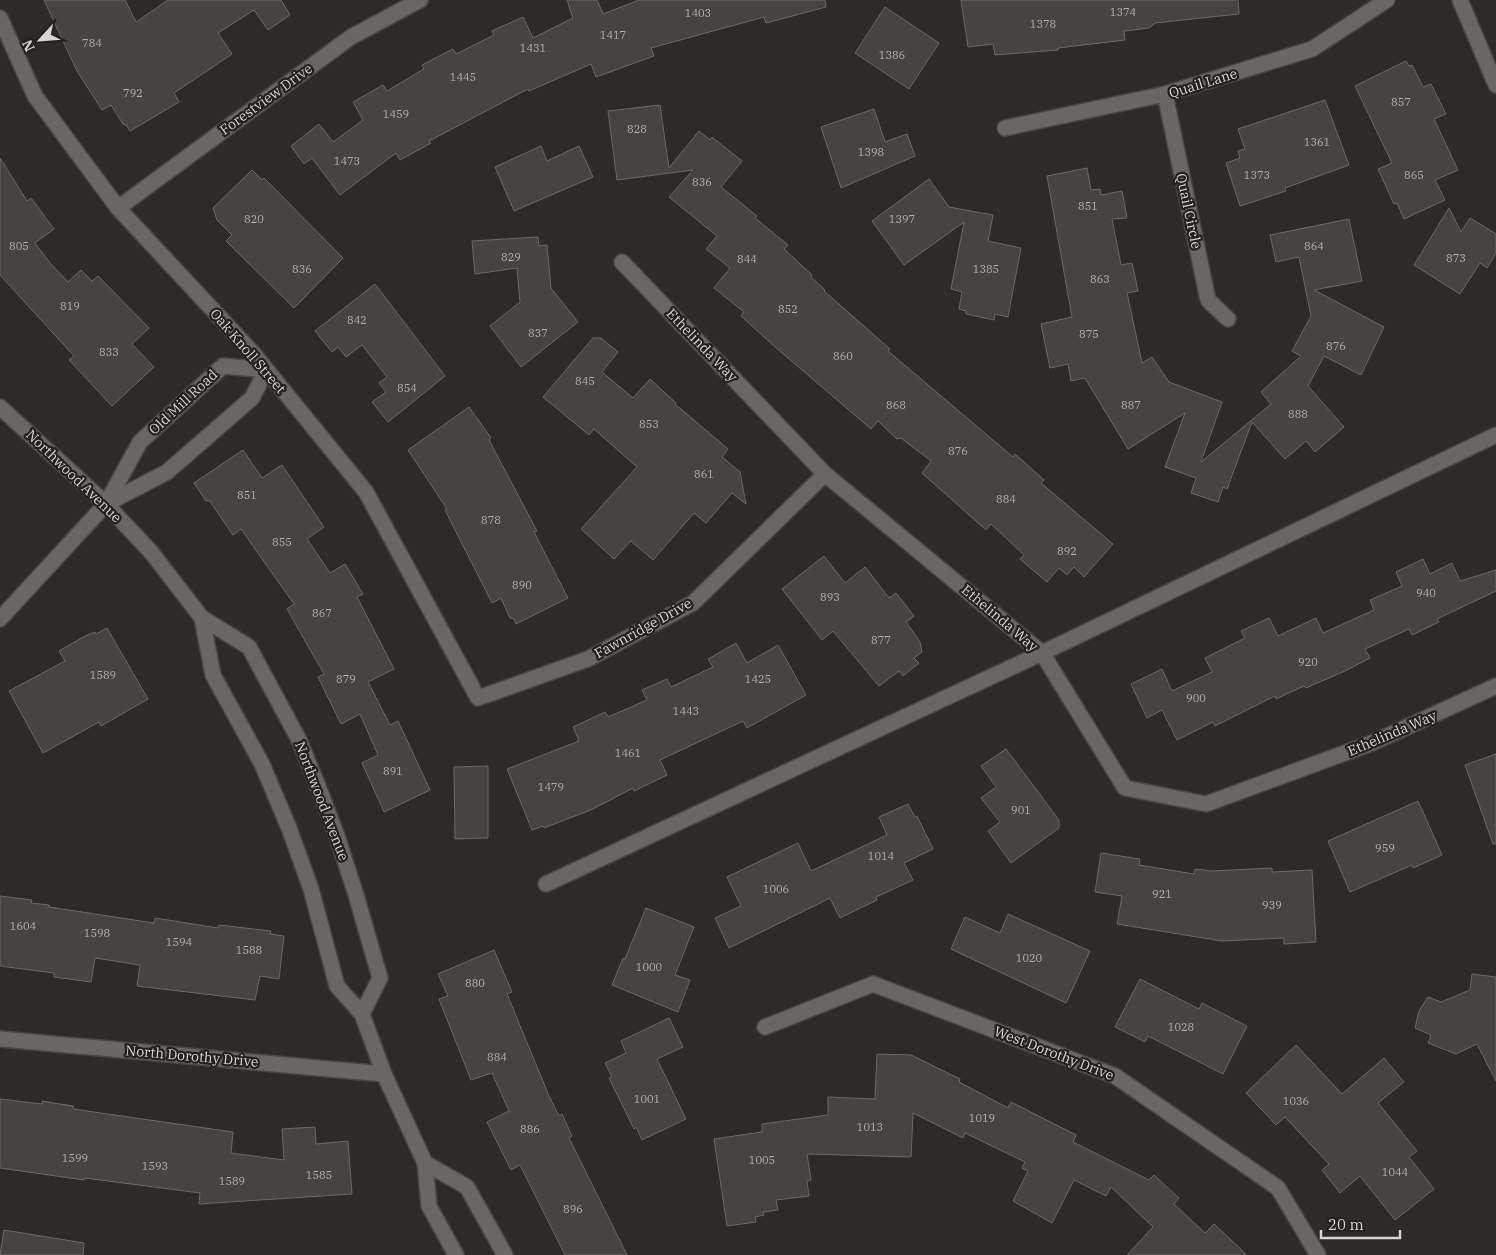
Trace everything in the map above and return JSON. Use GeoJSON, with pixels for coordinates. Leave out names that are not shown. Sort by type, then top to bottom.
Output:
{"type":"FeatureCollection","features":[{"type":"Feature","properties":{"kind":"street","name":"Forestview Drive"},"geometry":{"type":"LineString","coordinates":[[118,208],[351,37],[420,0]]}},
{"type":"Feature","properties":{"kind":"street","name":"Quail Lane"},"geometry":{"type":"LineString","coordinates":[[1005,128],[1165,94],[1312,49],[1387,0]]}},
{"type":"Feature","properties":{"kind":"street"},"geometry":{"type":"LineString","coordinates":[[1460,0],[1496,85]]}},
{"type":"Feature","properties":{"kind":"street","name":"Oak Knoll Street"},"geometry":{"type":"LineString","coordinates":[[0,18],[35,96],[118,208],[266,370],[366,492],[478,698]]}},
{"type":"Feature","properties":{"kind":"street","name":"Quail Circle"},"geometry":{"type":"LineString","coordinates":[[1165,94],[1208,300],[1228,319]]}},
{"type":"Feature","properties":{"kind":"street","name":"Ethelinda Way"},"geometry":{"type":"LineString","coordinates":[[622,262],[825,474],[1042,653],[1125,788],[1206,804],[1372,743],[1496,686]]}},
{"type":"Feature","properties":{"kind":"street","name":"Old Mill Road"},"geometry":{"type":"LineString","coordinates":[[0,619],[106,504],[140,442],[223,366],[266,370],[252,398],[167,472],[106,504]]}},
{"type":"Feature","properties":{"kind":"street","name":"Northwood Avenue"},"geometry":{"type":"LineString","coordinates":[[0,407],[106,504],[151,552],[202,618],[249,647],[298,738],[316,781],[356,895],[380,978],[362,1014]]}},
{"type":"Feature","properties":{"kind":"street"},"geometry":{"type":"LineString","coordinates":[[546,884],[1042,653],[1496,435]]}},
{"type":"Feature","properties":{"kind":"street","name":"Fawnridge Drive"},"geometry":{"type":"LineString","coordinates":[[478,698],[588,659],[693,603],[825,474]]}},
{"type":"Feature","properties":{"kind":"street","name":"Northwood Avenue"},"geometry":{"type":"LineString","coordinates":[[202,618],[213,675],[262,764],[289,828],[311,889],[337,986],[362,1014],[384,1074],[425,1163],[429,1206],[456,1255]]}},
{"type":"Feature","properties":{"kind":"street","name":"West Dorothy Drive"},"geometry":{"type":"LineString","coordinates":[[765,1027],[873,984],[1115,1076],[1278,1188],[1318,1255]]}},
{"type":"Feature","properties":{"kind":"street","name":"North Dorothy Drive"},"geometry":{"type":"LineString","coordinates":[[0,1039],[384,1074]]}},
{"type":"Feature","properties":{"kind":"street"},"geometry":{"type":"LineString","coordinates":[[425,1163],[467,1187],[505,1255]]}},
{"type":"Feature","properties":{"kind":"building"},"geometry":{"type":"Polygon","coordinates":[[[44,0],[125,0],[136,22],[168,0],[281,0],[290,15],[268,30],[254,10],[218,33],[232,54],[174,93],[179,102],[130,131],[123,124],[111,105],[102,110],[77,71],[44,0]]]}},
{"type":"Feature","properties":{"kind":"building"},"geometry":{"type":"Polygon","coordinates":[[[567,0],[597,0],[603,14],[639,0],[825,0],[826,7],[766,23],[764,17],[651,48],[654,56],[596,77],[591,64],[529,91],[528,89],[429,141],[431,143],[400,160],[396,153],[340,195],[312,158],[304,164],[291,146],[319,124],[333,142],[363,120],[353,102],[383,85],[387,91],[424,69],[422,65],[453,49],[456,54],[494,35],[492,31],[523,17],[533,38],[573,18],[567,0]]]}},
{"type":"Feature","properties":{"kind":"building"},"geometry":{"type":"Polygon","coordinates":[[[961,0],[1238,0],[1239,14],[1155,23],[1149,28],[1124,31],[1125,40],[1058,48],[1058,50],[995,55],[993,44],[968,47],[961,0]]]}},
{"type":"Feature","properties":{"kind":"building"},"geometry":{"type":"Polygon","coordinates":[[[885,7],[939,43],[909,89],[855,53],[885,7]]]}},
{"type":"Feature","properties":{"kind":"building"},"geometry":{"type":"Polygon","coordinates":[[[1406,61],[1409,66],[1412,65],[1423,87],[1431,84],[1446,114],[1434,119],[1458,170],[1435,180],[1445,200],[1404,219],[1397,203],[1394,204],[1378,169],[1392,163],[1355,86],[1406,61]]]}},
{"type":"Feature","properties":{"kind":"building"},"geometry":{"type":"Polygon","coordinates":[[[1325,100],[1349,165],[1285,188],[1286,191],[1240,206],[1226,163],[1240,158],[1238,151],[1245,149],[1238,129],[1325,100]]]}},
{"type":"Feature","properties":{"kind":"building"},"geometry":{"type":"Polygon","coordinates":[[[660,105],[669,168],[699,131],[710,140],[712,137],[742,161],[721,187],[757,216],[755,218],[788,245],[784,249],[812,275],[811,277],[824,291],[890,349],[888,351],[1013,457],[1015,454],[1044,480],[1041,483],[1113,544],[1084,577],[1074,567],[1067,575],[1059,568],[1047,582],[1020,559],[1024,555],[991,524],[986,530],[922,473],[931,461],[901,438],[897,439],[878,421],[871,429],[774,346],[741,316],[744,312],[714,288],[730,268],[706,249],[717,236],[669,197],[693,170],[617,180],[608,111],[660,105]]]}},
{"type":"Feature","properties":{"kind":"building"},"geometry":{"type":"Polygon","coordinates":[[[874,109],[885,142],[907,134],[915,156],[841,188],[821,127],[874,109]]]}},
{"type":"Feature","properties":{"kind":"building"},"geometry":{"type":"Polygon","coordinates":[[[541,146],[547,161],[579,146],[593,177],[514,211],[495,167],[541,146]]]}},
{"type":"Feature","properties":{"kind":"building"},"geometry":{"type":"Polygon","coordinates":[[[0,158],[27,201],[31,198],[54,229],[35,243],[50,263],[68,282],[81,270],[92,281],[98,276],[149,328],[132,344],[154,367],[112,406],[69,360],[74,356],[0,275],[0,158]]]}},
{"type":"Feature","properties":{"kind":"building"},"geometry":{"type":"Polygon","coordinates":[[[1087,168],[1091,190],[1100,189],[1101,195],[1122,191],[1127,218],[1112,219],[1121,265],[1132,263],[1138,291],[1127,293],[1142,363],[1152,357],[1169,382],[1222,402],[1201,462],[1271,404],[1261,392],[1301,356],[1292,351],[1311,316],[1299,257],[1276,262],[1270,235],[1349,219],[1362,281],[1314,290],[1384,327],[1361,375],[1324,356],[1308,386],[1344,427],[1315,452],[1306,441],[1285,459],[1252,422],[1227,489],[1223,487],[1218,502],[1191,493],[1196,478],[1165,467],[1185,413],[1128,449],[1085,378],[1071,381],[1068,364],[1050,368],[1041,324],[1072,317],[1047,176],[1087,168]]]}},
{"type":"Feature","properties":{"kind":"building"},"geometry":{"type":"Polygon","coordinates":[[[252,170],[262,180],[264,178],[343,258],[294,308],[226,241],[232,235],[217,220],[213,208],[252,170]]]}},
{"type":"Feature","properties":{"kind":"building"},"geometry":{"type":"Polygon","coordinates":[[[929,179],[949,207],[993,215],[988,241],[1021,248],[1008,317],[995,314],[994,320],[966,314],[966,311],[959,309],[962,292],[951,289],[964,222],[904,265],[872,221],[929,179]]]}},
{"type":"Feature","properties":{"kind":"building"},"geometry":{"type":"Polygon","coordinates":[[[1449,208],[1461,232],[1470,218],[1496,234],[1496,253],[1487,268],[1480,263],[1460,294],[1414,265],[1449,208]]]}},
{"type":"Feature","properties":{"kind":"building"},"geometry":{"type":"Polygon","coordinates":[[[538,237],[539,246],[547,245],[551,288],[578,322],[521,367],[490,326],[520,302],[517,268],[475,274],[472,241],[538,237]]]}},
{"type":"Feature","properties":{"kind":"building"},"geometry":{"type":"Polygon","coordinates":[[[375,284],[445,376],[388,422],[372,402],[386,392],[379,383],[387,377],[362,345],[346,357],[338,347],[332,352],[315,331],[375,284]]]}},
{"type":"Feature","properties":{"kind":"building"},"geometry":{"type":"Polygon","coordinates":[[[593,338],[601,338],[618,352],[602,372],[633,398],[650,379],[675,404],[728,449],[722,457],[740,472],[746,504],[732,493],[706,523],[694,513],[653,560],[631,541],[614,559],[581,529],[637,467],[594,429],[589,435],[543,397],[593,338]]]}},
{"type":"Feature","properties":{"kind":"building"},"geometry":{"type":"Polygon","coordinates":[[[469,407],[491,438],[489,440],[537,531],[534,532],[568,598],[516,624],[514,619],[510,618],[501,598],[492,603],[445,510],[447,509],[408,450],[469,407]]]}},
{"type":"Feature","properties":{"kind":"building"},"geometry":{"type":"Polygon","coordinates":[[[243,450],[262,478],[282,465],[324,527],[307,539],[330,573],[345,564],[363,594],[357,597],[394,669],[368,682],[390,725],[398,721],[430,790],[384,812],[362,763],[378,755],[360,714],[341,724],[318,677],[324,674],[287,609],[294,604],[241,529],[233,535],[209,500],[206,501],[194,483],[243,450]]]}},
{"type":"Feature","properties":{"kind":"building"},"geometry":{"type":"Polygon","coordinates":[[[824,556],[845,583],[865,567],[889,598],[896,593],[914,616],[906,622],[920,642],[922,652],[914,658],[919,663],[903,676],[899,671],[879,686],[833,631],[822,640],[782,589],[824,556]]]}},
{"type":"Feature","properties":{"kind":"building"},"geometry":{"type":"Polygon","coordinates":[[[1423,559],[1430,574],[1452,563],[1460,581],[1496,570],[1496,591],[1437,619],[1439,622],[1412,635],[1409,629],[1365,649],[1370,658],[1345,671],[1306,688],[1304,686],[1276,699],[1275,696],[1215,726],[1213,722],[1177,740],[1162,710],[1147,718],[1131,684],[1162,669],[1172,691],[1212,672],[1205,658],[1245,638],[1241,631],[1269,618],[1278,636],[1316,618],[1323,633],[1374,610],[1370,600],[1402,586],[1396,572],[1423,559]]]}},
{"type":"Feature","properties":{"kind":"building"},"geometry":{"type":"Polygon","coordinates":[[[107,628],[148,699],[101,726],[99,722],[43,753],[9,691],[65,661],[59,651],[85,636],[95,632],[96,634],[107,628]]]}},
{"type":"Feature","properties":{"kind":"building"},"geometry":{"type":"Polygon","coordinates":[[[736,643],[747,663],[778,645],[806,695],[747,728],[743,721],[660,760],[667,775],[634,791],[633,788],[593,809],[544,828],[543,826],[532,830],[507,769],[579,741],[573,727],[605,712],[608,717],[647,700],[642,690],[667,679],[671,687],[713,667],[708,659],[736,643]]]}},
{"type":"Feature","properties":{"kind":"building"},"geometry":{"type":"Polygon","coordinates":[[[1006,749],[1059,820],[1059,828],[1011,863],[988,831],[1000,822],[981,798],[996,787],[981,766],[1006,749]]]}},
{"type":"Feature","properties":{"kind":"building"},"geometry":{"type":"Polygon","coordinates":[[[1496,754],[1496,844],[1493,844],[1465,765],[1496,754]]]}},
{"type":"Feature","properties":{"kind":"building"},"geometry":{"type":"Polygon","coordinates":[[[488,766],[488,838],[455,839],[454,767],[488,766]]]}},
{"type":"Feature","properties":{"kind":"building"},"geometry":{"type":"Polygon","coordinates":[[[1418,801],[1442,855],[1413,868],[1412,865],[1350,892],[1328,841],[1418,801]]]}},
{"type":"Feature","properties":{"kind":"building"},"geometry":{"type":"Polygon","coordinates":[[[908,804],[915,817],[917,816],[933,849],[904,863],[913,880],[876,897],[877,900],[840,918],[830,898],[729,948],[715,918],[741,906],[727,877],[798,843],[811,871],[887,835],[879,817],[908,804]]]}},
{"type":"Feature","properties":{"kind":"building"},"geometry":{"type":"Polygon","coordinates":[[[1101,853],[1140,859],[1139,865],[1194,874],[1195,869],[1212,871],[1272,868],[1272,872],[1312,870],[1316,942],[1284,944],[1284,938],[1222,941],[1117,924],[1122,896],[1095,892],[1101,853]]]}},
{"type":"Feature","properties":{"kind":"building"},"geometry":{"type":"Polygon","coordinates":[[[0,896],[32,900],[31,903],[49,905],[49,907],[154,923],[155,918],[218,928],[219,925],[271,931],[270,934],[284,936],[279,979],[260,976],[255,1000],[137,986],[140,965],[95,958],[91,982],[54,977],[54,973],[0,966],[0,896]]]}},
{"type":"Feature","properties":{"kind":"building"},"geometry":{"type":"Polygon","coordinates":[[[646,908],[694,927],[675,975],[690,980],[678,1012],[612,985],[646,908]]]}},
{"type":"Feature","properties":{"kind":"building"},"geometry":{"type":"Polygon","coordinates":[[[1008,914],[1090,951],[1066,1003],[951,949],[965,917],[1000,933],[1008,914]]]}},
{"type":"Feature","properties":{"kind":"building"},"geometry":{"type":"Polygon","coordinates":[[[494,950],[512,992],[507,994],[549,1096],[559,1116],[562,1114],[572,1136],[569,1138],[627,1255],[565,1255],[520,1165],[511,1170],[487,1122],[509,1111],[492,1073],[471,1080],[439,999],[448,996],[438,974],[494,950]]]}},
{"type":"Feature","properties":{"kind":"building"},"geometry":{"type":"Polygon","coordinates":[[[1472,974],[1496,977],[1496,1081],[1477,1044],[1456,1054],[1428,1043],[1431,1035],[1415,1028],[1419,1011],[1428,997],[1441,1002],[1470,990],[1472,974]]]}},
{"type":"Feature","properties":{"kind":"building"},"geometry":{"type":"Polygon","coordinates":[[[1140,979],[1199,1009],[1202,1003],[1247,1026],[1223,1074],[1148,1036],[1145,1042],[1115,1027],[1140,979]]]}},
{"type":"Feature","properties":{"kind":"building"},"geometry":{"type":"Polygon","coordinates":[[[669,1018],[683,1047],[657,1059],[686,1119],[642,1140],[636,1127],[634,1129],[609,1078],[612,1077],[605,1063],[626,1053],[621,1041],[669,1018]]]}},
{"type":"Feature","properties":{"kind":"building"},"geometry":{"type":"Polygon","coordinates":[[[1296,1045],[1342,1094],[1384,1058],[1404,1082],[1378,1103],[1417,1151],[1409,1157],[1434,1189],[1395,1220],[1360,1176],[1340,1193],[1322,1170],[1329,1164],[1285,1117],[1276,1125],[1246,1093],[1296,1045]]]}},
{"type":"Feature","properties":{"kind":"building"},"geometry":{"type":"Polygon","coordinates":[[[877,1054],[911,1055],[960,1079],[959,1082],[1008,1108],[1011,1102],[1076,1135],[1073,1142],[1149,1180],[1154,1175],[1179,1198],[1174,1204],[1205,1233],[1214,1224],[1247,1255],[1127,1255],[1153,1227],[1111,1187],[1106,1196],[1074,1180],[1052,1223],[1013,1201],[1028,1171],[1022,1168],[1025,1162],[965,1133],[963,1138],[913,1113],[911,1157],[807,1154],[811,1180],[807,1181],[809,1196],[776,1200],[778,1210],[763,1212],[764,1215],[755,1217],[756,1222],[727,1226],[714,1139],[762,1132],[762,1124],[828,1115],[828,1097],[875,1099],[877,1054]]]}},
{"type":"Feature","properties":{"kind":"building"},"geometry":{"type":"Polygon","coordinates":[[[0,1099],[42,1104],[42,1101],[73,1106],[73,1109],[233,1132],[231,1153],[284,1160],[282,1129],[315,1127],[316,1144],[348,1141],[352,1194],[199,1204],[200,1193],[0,1168],[0,1099]]]}},
{"type":"Feature","properties":{"kind":"building"},"geometry":{"type":"Polygon","coordinates":[[[4,1230],[84,1243],[83,1255],[0,1255],[4,1230]]]}}]}
